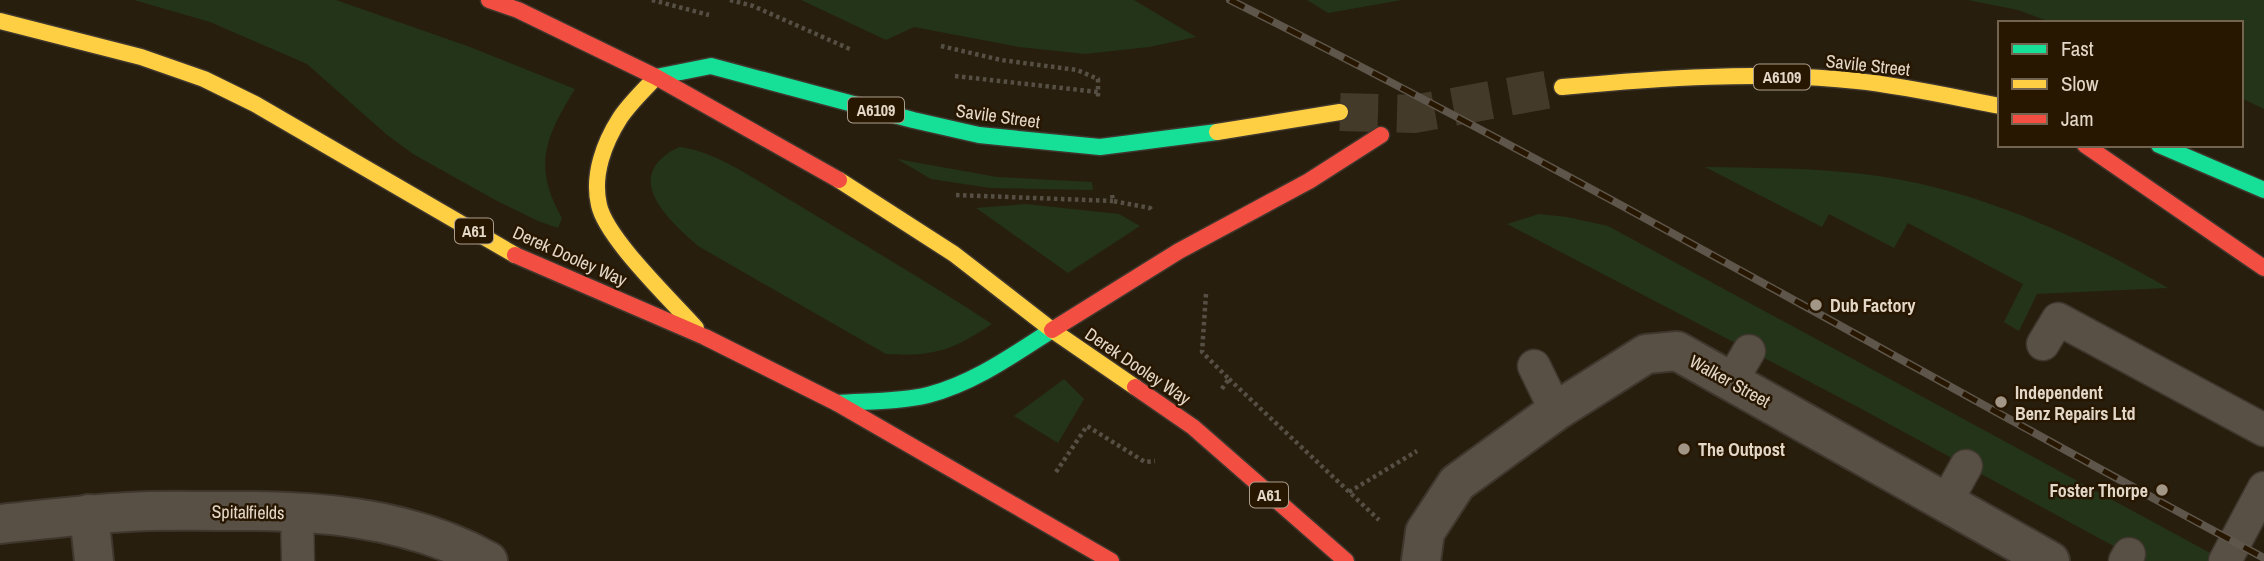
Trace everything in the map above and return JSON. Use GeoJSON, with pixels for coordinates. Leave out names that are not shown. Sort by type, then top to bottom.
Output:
{"type":"FeatureCollection","features":[{"type":"Feature","properties":{"kind":"main road","name":"Derek Dooley Way"},"geometry":{"type":"LineString","coordinates":[[489,0],[518,10],[656,77],[860,192],[954,254],[1052,330],[1193,428],[1346,561]]}},
{"type":"Feature","properties":{"kind":"main road","name":"Derek Dooley Way"},"geometry":{"type":"LineString","coordinates":[[0,21],[141,57],[204,79],[255,104],[512,253],[705,337],[837,403],[1111,561]]}},
{"type":"Feature","properties":{"kind":"main road","name":"Savile Street"},"geometry":{"type":"LineString","coordinates":[[656,77],[711,66],[979,135],[1100,146],[1189,137],[1340,112]]}},
{"type":"Feature","properties":{"kind":"main road","name":"Savile Street"},"geometry":{"type":"LineString","coordinates":[[1562,87],[1699,76],[1786,77],[1858,81],[1998,106]]}},
{"type":"Feature","properties":{"kind":"main road"},"geometry":{"type":"LineString","coordinates":[[656,77],[622,115],[606,143],[598,173],[599,206],[613,235],[705,337]]}},
{"type":"Feature","properties":{"kind":"main road"},"geometry":{"type":"LineString","coordinates":[[837,403],[904,400],[938,392],[1000,363],[1180,251],[1309,181],[1381,135]]}},
{"type":"Feature","properties":{"kind":"main road"},"geometry":{"type":"LineString","coordinates":[[2088,147],[2264,268]]}},
{"type":"Feature","properties":{"kind":"main road"},"geometry":{"type":"LineString","coordinates":[[2164,147],[2264,190]]}},
{"type":"Feature","properties":{"kind":"street","name":"Walker Street"},"geometry":{"type":"LineString","coordinates":[[1421,560],[1425,532],[1457,482],[1556,411],[1647,354],[1677,351],[1740,366],[1946,502],[2050,561]]}},
{"type":"Feature","properties":{"kind":"street","name":"Spitalfields"},"geometry":{"type":"LineString","coordinates":[[0,524],[143,511],[297,512],[341,515],[407,527],[439,538],[488,561]]}},
{"type":"Feature","properties":{"kind":"street"},"geometry":{"type":"LineString","coordinates":[[89,514],[94,561]]}},
{"type":"Feature","properties":{"kind":"lane"},"geometry":{"type":"LineString","coordinates":[[2043,344],[2058,319],[2264,430]]}},
{"type":"Feature","properties":{"kind":"lane"},"geometry":{"type":"LineString","coordinates":[[1534,366],[1556,411]]}},
{"type":"Feature","properties":{"kind":"lane"},"geometry":{"type":"LineString","coordinates":[[1946,502],[1966,466]]}},
{"type":"Feature","properties":{"kind":"lane"},"geometry":{"type":"LineString","coordinates":[[2225,561],[2264,488]]}},
{"type":"Feature","properties":{"kind":"lane"},"geometry":{"type":"LineString","coordinates":[[297,512],[299,561]]}},
{"type":"Feature","properties":{"kind":"path"},"geometry":{"type":"LineString","coordinates":[[730,0],[753,6],[853,50]]}},
{"type":"Feature","properties":{"kind":"path"},"geometry":{"type":"LineString","coordinates":[[941,46],[1001,60],[1077,70],[1098,79],[1100,146]]}},
{"type":"Feature","properties":{"kind":"path"},"geometry":{"type":"LineString","coordinates":[[952,76],[1098,92]]}},
{"type":"Feature","properties":{"kind":"path"},"geometry":{"type":"LineString","coordinates":[[953,195],[1113,201]]}},
{"type":"Feature","properties":{"kind":"path"},"geometry":{"type":"LineString","coordinates":[[1229,379],[1421,560]]}},
{"type":"Feature","properties":{"kind":"green space"},"geometry":{"type":"Polygon","coordinates":[[[134,0],[336,0],[470,47],[575,89],[550,137],[546,152],[547,183],[562,218],[558,228],[497,201],[413,154],[386,134],[307,64],[210,22],[134,0]]]}},
{"type":"Feature","properties":{"kind":"green space"},"geometry":{"type":"Polygon","coordinates":[[[801,0],[1134,0],[1196,37],[1149,47],[1085,54],[1019,47],[914,27],[886,40],[801,0]]]}},
{"type":"Feature","properties":{"kind":"green space"},"geometry":{"type":"Polygon","coordinates":[[[1307,0],[1402,0],[1328,13],[1307,0]]]}},
{"type":"Feature","properties":{"kind":"green space"},"geometry":{"type":"Polygon","coordinates":[[[1968,0],[2264,0],[2264,109],[2243,99],[2243,21],[2048,21],[2018,10],[1968,0]]]}},
{"type":"Feature","properties":{"kind":"green space"},"geometry":{"type":"Polygon","coordinates":[[[679,147],[709,155],[739,169],[992,324],[966,340],[942,350],[917,354],[886,354],[698,246],[674,223],[655,197],[651,184],[653,171],[662,158],[679,147]]]}},
{"type":"Feature","properties":{"kind":"green space"},"geometry":{"type":"Polygon","coordinates":[[[897,159],[997,177],[1092,182],[1093,190],[990,188],[931,179],[897,159]]]}},
{"type":"Feature","properties":{"kind":"green space"},"geometry":{"type":"Polygon","coordinates":[[[1705,167],[1853,173],[1937,188],[2006,209],[2073,237],[2168,288],[2037,294],[2019,331],[2004,322],[2023,284],[1908,223],[1894,248],[1829,214],[1822,227],[1705,167]]]}},
{"type":"Feature","properties":{"kind":"green space"},"geometry":{"type":"Polygon","coordinates":[[[1026,204],[1119,214],[1140,226],[1068,273],[976,208],[1026,204]]]}},
{"type":"Feature","properties":{"kind":"green space"},"geometry":{"type":"Polygon","coordinates":[[[1539,214],[1608,226],[2225,561],[2141,561],[1856,406],[1507,224],[1539,214]]]}},
{"type":"Feature","properties":{"kind":"green space"},"geometry":{"type":"Polygon","coordinates":[[[1064,379],[1084,399],[1058,443],[1014,416],[1064,379]]]}},
{"type":"Feature","properties":{"kind":"tunnel"},"geometry":{"type":"LineString","coordinates":[[1340,112],[1414,114],[1562,87]]}},
{"type":"Feature","properties":{"kind":"railway"},"geometry":{"type":"LineString","coordinates":[[1230,0],[1491,135],[2264,558]]}},
{"type":"Feature","properties":{"kind":"traffic: fast"},"geometry":{"type":"LineString","coordinates":[[656,77],[711,66],[979,135],[1100,147],[1217,132]]}},
{"type":"Feature","properties":{"kind":"traffic: fast"},"geometry":{"type":"LineString","coordinates":[[2164,147],[2264,190]]}},
{"type":"Feature","properties":{"kind":"traffic: fast"},"geometry":{"type":"LineString","coordinates":[[837,403],[906,399],[945,390],[993,367],[1052,330]]}},
{"type":"Feature","properties":{"kind":"traffic: slow"},"geometry":{"type":"LineString","coordinates":[[0,21],[141,57],[204,79],[255,104],[515,255]]}},
{"type":"Feature","properties":{"kind":"traffic: slow"},"geometry":{"type":"LineString","coordinates":[[1562,87],[1710,77],[1783,76],[1857,81],[1998,106]]}},
{"type":"Feature","properties":{"kind":"traffic: slow"},"geometry":{"type":"LineString","coordinates":[[656,77],[624,112],[614,128],[598,171],[597,194],[604,219],[626,251],[696,328]]}},
{"type":"Feature","properties":{"kind":"traffic: slow"},"geometry":{"type":"LineString","coordinates":[[1217,132],[1340,112]]}},
{"type":"Feature","properties":{"kind":"traffic: slow"},"geometry":{"type":"LineString","coordinates":[[839,180],[954,254],[1052,330],[1135,387]]}},
{"type":"Feature","properties":{"kind":"traffic: jam"},"geometry":{"type":"LineString","coordinates":[[489,0],[518,10],[656,77],[839,180]]}},
{"type":"Feature","properties":{"kind":"traffic: jam"},"geometry":{"type":"LineString","coordinates":[[1052,330],[1179,251],[1309,181],[1381,135]]}},
{"type":"Feature","properties":{"kind":"traffic: jam"},"geometry":{"type":"LineString","coordinates":[[2088,147],[2264,268]]}},
{"type":"Feature","properties":{"kind":"traffic: jam"},"geometry":{"type":"LineString","coordinates":[[515,255],[705,337],[837,403],[1111,561]]}},
{"type":"Feature","properties":{"kind":"traffic: jam"},"geometry":{"type":"LineString","coordinates":[[1135,387],[1193,427],[1346,561]]}},
{"type":"Feature","properties":{"kind":"place","name":"Dub Factory"},"geometry":{"type":"Point","coordinates":[1816,305]}},
{"type":"Feature","properties":{"kind":"place","name":"Independent Benz Repairs Ltd"},"geometry":{"type":"Point","coordinates":[2001,402]}},
{"type":"Feature","properties":{"kind":"place","name":"The Outpost"},"geometry":{"type":"Point","coordinates":[1684,449]}},
{"type":"Feature","properties":{"kind":"place","name":"Foster Thorpe"},"geometry":{"type":"Point","coordinates":[2162,490]}}]}
